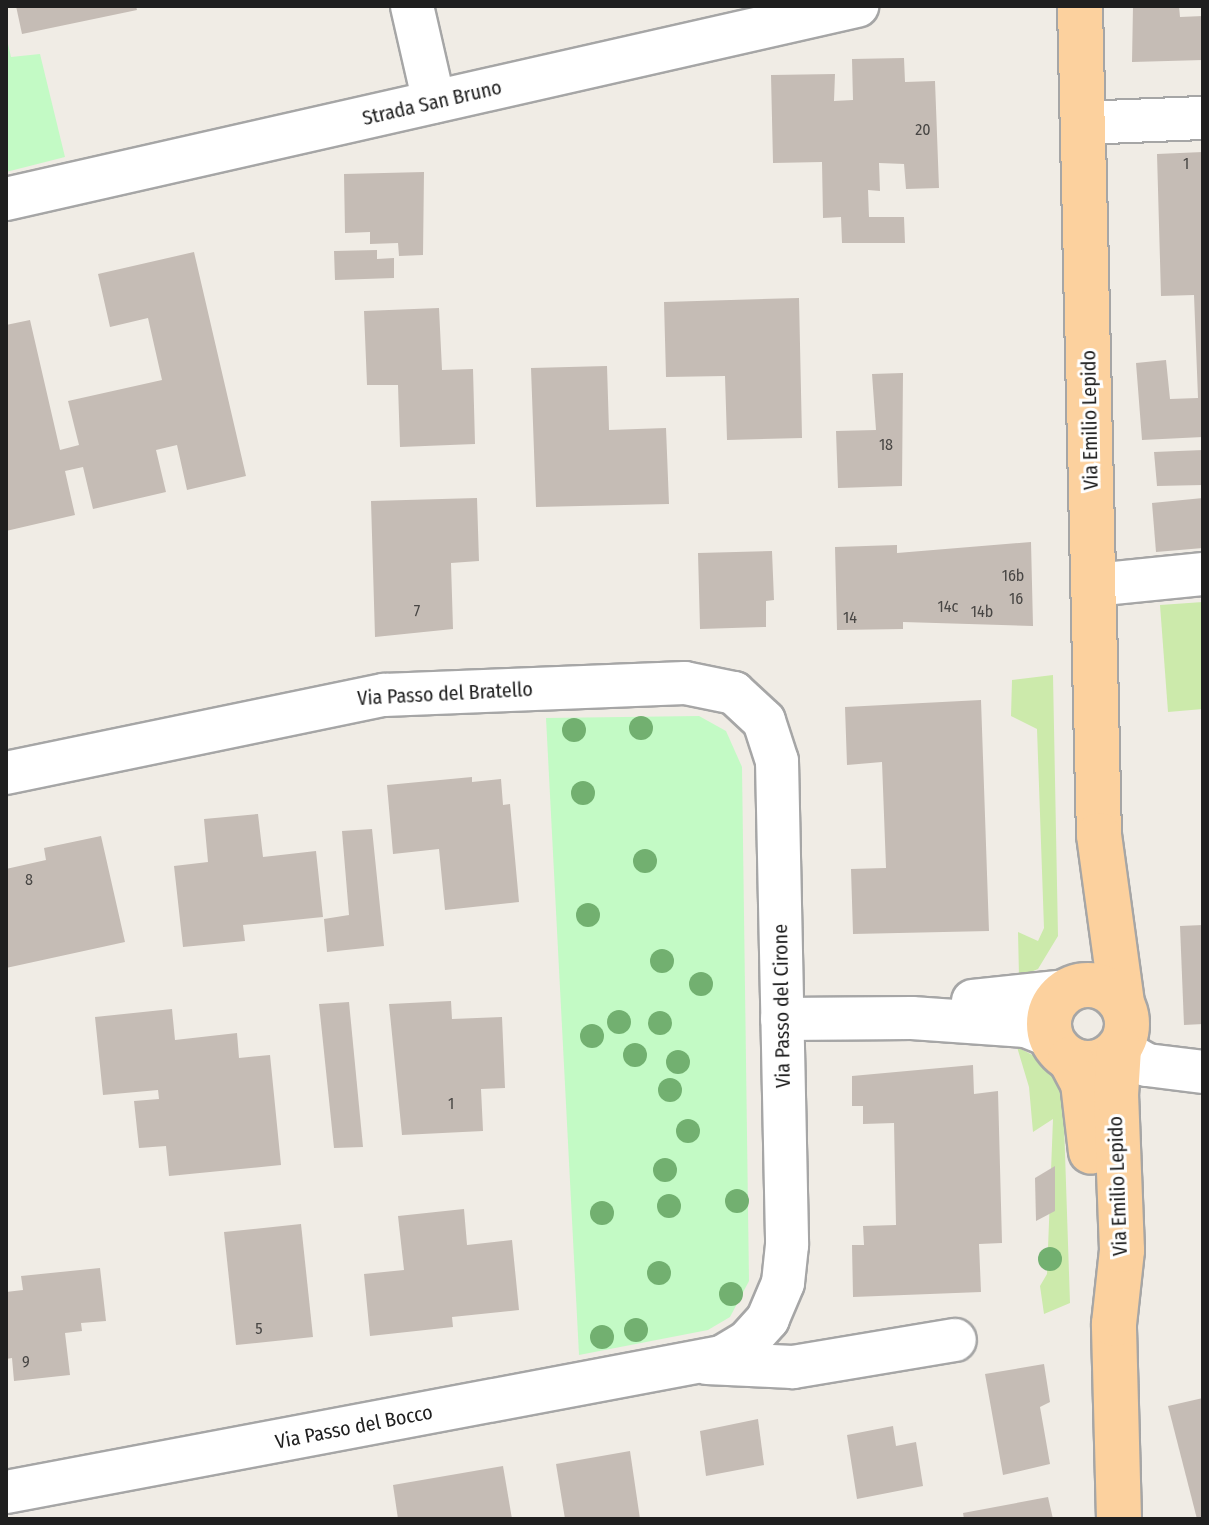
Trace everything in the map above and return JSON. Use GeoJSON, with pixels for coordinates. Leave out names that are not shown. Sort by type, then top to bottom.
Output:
{"type":"FeatureCollection","features":[{"type":"Feature","properties":{"kind":"main road","name":"Via Emilio Lepido"},"geometry":{"type":"LineString","coordinates":[[1080,6],[1099,835],[1122,1004],[1128,1026],[1119,1049],[1116,1095],[1122,1250],[1114,1324]]}},
{"type":"Feature","properties":{"kind":"main road","name":"Via Emilio Lepido"},"geometry":{"type":"LineString","coordinates":[[1099,835],[1082,950],[1067,991],[1052,1010],[1061,1048],[1085,1092],[1114,1324],[1119,1519]]}},
{"type":"Feature","properties":{"kind":"main road"},"geometry":{"type":"LineString","coordinates":[[1067,991],[1091,985],[1122,1004]]}},
{"type":"Feature","properties":{"kind":"main road"},"geometry":{"type":"LineString","coordinates":[[1061,1048],[1102,1062],[1119,1049]]}},
{"type":"Feature","properties":{"kind":"street"},"geometry":{"type":"LineString","coordinates":[[412,6],[434,102]]}},
{"type":"Feature","properties":{"kind":"street","name":"Strada San Bruno"},"geometry":{"type":"LineString","coordinates":[[6,199],[857,6]]}},
{"type":"Feature","properties":{"kind":"street"},"geometry":{"type":"LineString","coordinates":[[1082,123],[1203,118]]}},
{"type":"Feature","properties":{"kind":"street"},"geometry":{"type":"LineString","coordinates":[[1094,585],[1203,574]]}},
{"type":"Feature","properties":{"kind":"street","name":"Via Passo del Bratello"},"geometry":{"type":"LineString","coordinates":[[6,773],[384,695],[685,683],[723,688],[744,700]]}},
{"type":"Feature","properties":{"kind":"street","name":"Via Passo del Cirone"},"geometry":{"type":"LineString","coordinates":[[744,700],[764,721],[777,761],[787,1254],[780,1292],[768,1319]]}},
{"type":"Feature","properties":{"kind":"street"},"geometry":{"type":"LineString","coordinates":[[886,1017],[1067,991]]}},
{"type":"Feature","properties":{"kind":"street"},"geometry":{"type":"LineString","coordinates":[[782,1019],[886,1017],[1026,1026],[1061,1048]]}},
{"type":"Feature","properties":{"kind":"street"},"geometry":{"type":"LineString","coordinates":[[1119,1049],[1147,1065],[1203,1072]]}},
{"type":"Feature","properties":{"kind":"street","name":"Via Passo del Bocco"},"geometry":{"type":"LineString","coordinates":[[6,1492],[702,1362],[739,1348],[768,1319]]}},
{"type":"Feature","properties":{"kind":"street","name":"Via Passo del Bocco"},"geometry":{"type":"LineString","coordinates":[[702,1362],[793,1367],[955,1340]]}},
{"type":"Feature","properties":{"kind":"green space"},"geometry":{"type":"Polygon","coordinates":[[[6,35],[11,57],[40,54],[65,157],[6,172],[6,35]]]}},
{"type":"Feature","properties":{"kind":"green space"},"geometry":{"type":"Polygon","coordinates":[[[1203,602],[1203,709],[1168,712],[1160,605],[1203,602]]]}},
{"type":"Feature","properties":{"kind":"green space"},"geometry":{"type":"Polygon","coordinates":[[[1053,675],[1058,936],[1038,969],[1019,977],[1018,932],[1038,941],[1044,928],[1037,729],[1011,716],[1012,680],[1053,675]]]}},
{"type":"Feature","properties":{"kind":"green space"},"geometry":{"type":"Polygon","coordinates":[[[699,716],[726,731],[742,767],[749,1281],[730,1317],[708,1330],[579,1355],[546,718],[699,716]]]}},
{"type":"Feature","properties":{"kind":"green space"},"geometry":{"type":"Polygon","coordinates":[[[1017,1047],[1046,1062],[1063,1093],[1070,1303],[1044,1314],[1040,1286],[1047,1274],[1053,1119],[1033,1132],[1029,1087],[1017,1047]]]}},
{"type":"Feature","properties":{"kind":"building"},"geometry":{"type":"Polygon","coordinates":[[[16,6],[136,6],[137,10],[22,34],[16,6]]]}},
{"type":"Feature","properties":{"kind":"building"},"geometry":{"type":"Polygon","coordinates":[[[1133,6],[1179,6],[1180,17],[1203,16],[1203,60],[1132,62],[1133,6]]]}},
{"type":"Feature","properties":{"kind":"building"},"geometry":{"type":"Polygon","coordinates":[[[904,58],[905,82],[935,81],[939,188],[906,189],[904,164],[879,163],[880,191],[868,190],[869,217],[904,217],[905,243],[842,243],[841,217],[823,218],[822,162],[773,163],[771,75],[835,74],[834,101],[853,100],[852,59],[904,58]]]}},
{"type":"Feature","properties":{"kind":"building"},"geometry":{"type":"Polygon","coordinates":[[[1203,152],[1203,437],[1142,440],[1136,363],[1166,360],[1170,399],[1198,398],[1194,295],[1161,296],[1157,154],[1203,152]]]}},
{"type":"Feature","properties":{"kind":"building"},"geometry":{"type":"Polygon","coordinates":[[[424,172],[423,255],[399,256],[398,243],[370,244],[370,232],[345,233],[344,174],[424,172]]]}},
{"type":"Feature","properties":{"kind":"building"},"geometry":{"type":"Polygon","coordinates":[[[377,250],[377,259],[394,258],[394,278],[335,280],[334,251],[377,250]]]}},
{"type":"Feature","properties":{"kind":"building"},"geometry":{"type":"Polygon","coordinates":[[[194,252],[246,476],[187,490],[177,445],[156,450],[166,492],[93,509],[83,467],[65,471],[75,515],[6,531],[6,325],[30,320],[60,450],[79,445],[68,401],[162,380],[148,318],[110,327],[98,274],[194,252]]]}},
{"type":"Feature","properties":{"kind":"building"},"geometry":{"type":"Polygon","coordinates":[[[799,298],[802,438],[727,440],[725,376],[666,377],[664,302],[799,298]]]}},
{"type":"Feature","properties":{"kind":"building"},"geometry":{"type":"Polygon","coordinates":[[[439,308],[442,370],[473,369],[475,444],[400,447],[398,385],[367,385],[364,311],[439,308]]]}},
{"type":"Feature","properties":{"kind":"building"},"geometry":{"type":"Polygon","coordinates":[[[607,366],[609,430],[666,428],[669,504],[536,507],[531,368],[607,366]]]}},
{"type":"Feature","properties":{"kind":"building"},"geometry":{"type":"Polygon","coordinates":[[[903,373],[902,486],[838,488],[836,431],[876,430],[872,374],[903,373]]]}},
{"type":"Feature","properties":{"kind":"building"},"geometry":{"type":"Polygon","coordinates":[[[1203,450],[1203,485],[1157,486],[1154,452],[1203,450]]]}},
{"type":"Feature","properties":{"kind":"building"},"geometry":{"type":"Polygon","coordinates":[[[477,498],[479,561],[451,563],[453,629],[375,637],[371,501],[477,498]]]}},
{"type":"Feature","properties":{"kind":"building"},"geometry":{"type":"Polygon","coordinates":[[[1203,498],[1203,548],[1156,552],[1152,503],[1203,498]]]}},
{"type":"Feature","properties":{"kind":"building"},"geometry":{"type":"Polygon","coordinates":[[[1031,542],[1033,626],[903,622],[903,629],[837,630],[835,547],[897,545],[897,553],[1031,542]]]}},
{"type":"Feature","properties":{"kind":"building"},"geometry":{"type":"Polygon","coordinates":[[[772,551],[774,600],[766,601],[766,627],[700,629],[698,553],[772,551]]]}},
{"type":"Feature","properties":{"kind":"building"},"geometry":{"type":"Polygon","coordinates":[[[981,700],[989,931],[853,934],[851,869],[886,868],[882,762],[847,765],[845,707],[981,700]]]}},
{"type":"Feature","properties":{"kind":"building"},"geometry":{"type":"Polygon","coordinates":[[[472,777],[472,782],[501,779],[503,805],[510,804],[519,902],[445,910],[439,849],[393,854],[387,785],[472,777]]]}},
{"type":"Feature","properties":{"kind":"building"},"geometry":{"type":"Polygon","coordinates":[[[258,814],[263,857],[316,851],[323,917],[243,925],[245,941],[183,947],[174,866],[208,862],[204,819],[258,814]]]}},
{"type":"Feature","properties":{"kind":"building"},"geometry":{"type":"Polygon","coordinates":[[[372,829],[384,946],[327,952],[324,919],[349,915],[342,831],[372,829]]]}},
{"type":"Feature","properties":{"kind":"building"},"geometry":{"type":"Polygon","coordinates":[[[101,836],[125,942],[6,968],[6,869],[46,860],[44,848],[101,836]]]}},
{"type":"Feature","properties":{"kind":"building"},"geometry":{"type":"Polygon","coordinates":[[[1203,925],[1203,1024],[1184,1025],[1180,926],[1203,925]]]}},
{"type":"Feature","properties":{"kind":"building"},"geometry":{"type":"Polygon","coordinates":[[[451,1001],[452,1019],[502,1017],[505,1088],[481,1089],[483,1131],[402,1135],[389,1004],[451,1001]]]}},
{"type":"Feature","properties":{"kind":"building"},"geometry":{"type":"Polygon","coordinates":[[[349,1002],[363,1147],[334,1148],[319,1004],[349,1002]]]}},
{"type":"Feature","properties":{"kind":"building"},"geometry":{"type":"Polygon","coordinates":[[[172,1009],[175,1040],[237,1033],[239,1058],[270,1055],[281,1165],[169,1176],[166,1146],[139,1148],[134,1101],[159,1099],[158,1090],[103,1095],[95,1017],[172,1009]]]}},
{"type":"Feature","properties":{"kind":"building"},"geometry":{"type":"Polygon","coordinates":[[[973,1065],[974,1094],[998,1091],[1002,1243],[979,1244],[981,1292],[853,1297],[852,1245],[864,1245],[863,1226],[896,1225],[894,1123],[863,1124],[863,1106],[852,1106],[852,1076],[973,1065]]]}},
{"type":"Feature","properties":{"kind":"building"},"geometry":{"type":"Polygon","coordinates":[[[1055,1166],[1055,1211],[1036,1221],[1035,1178],[1055,1166]]]}},
{"type":"Feature","properties":{"kind":"building"},"geometry":{"type":"Polygon","coordinates":[[[464,1209],[467,1245],[512,1240],[519,1310],[452,1317],[453,1327],[370,1336],[364,1274],[404,1270],[398,1216],[464,1209]]]}},
{"type":"Feature","properties":{"kind":"building"},"geometry":{"type":"Polygon","coordinates":[[[301,1224],[313,1337],[236,1345],[224,1232],[301,1224]]]}},
{"type":"Feature","properties":{"kind":"building"},"geometry":{"type":"Polygon","coordinates":[[[100,1268],[106,1321],[81,1323],[82,1331],[65,1333],[70,1375],[14,1381],[12,1358],[6,1359],[6,1292],[23,1290],[21,1276],[100,1268]]]}},
{"type":"Feature","properties":{"kind":"building"},"geometry":{"type":"Polygon","coordinates":[[[1044,1364],[1050,1402],[1040,1407],[1050,1464],[1003,1475],[985,1374],[1044,1364]]]}},
{"type":"Feature","properties":{"kind":"building"},"geometry":{"type":"Polygon","coordinates":[[[1203,1398],[1203,1519],[1197,1519],[1168,1406],[1203,1398]]]}},
{"type":"Feature","properties":{"kind":"building"},"geometry":{"type":"Polygon","coordinates":[[[758,1419],[764,1465],[706,1476],[700,1431],[758,1419]]]}},
{"type":"Feature","properties":{"kind":"building"},"geometry":{"type":"Polygon","coordinates":[[[893,1426],[896,1446],[916,1442],[923,1486],[857,1499],[847,1435],[893,1426]]]}},
{"type":"Feature","properties":{"kind":"building"},"geometry":{"type":"Polygon","coordinates":[[[630,1451],[640,1519],[565,1519],[556,1464],[630,1451]]]}},
{"type":"Feature","properties":{"kind":"building"},"geometry":{"type":"Polygon","coordinates":[[[503,1466],[512,1519],[398,1519],[393,1485],[503,1466]]]}},
{"type":"Feature","properties":{"kind":"building"},"geometry":{"type":"Polygon","coordinates":[[[1048,1497],[1053,1519],[964,1519],[963,1513],[1048,1497]]]}}]}
